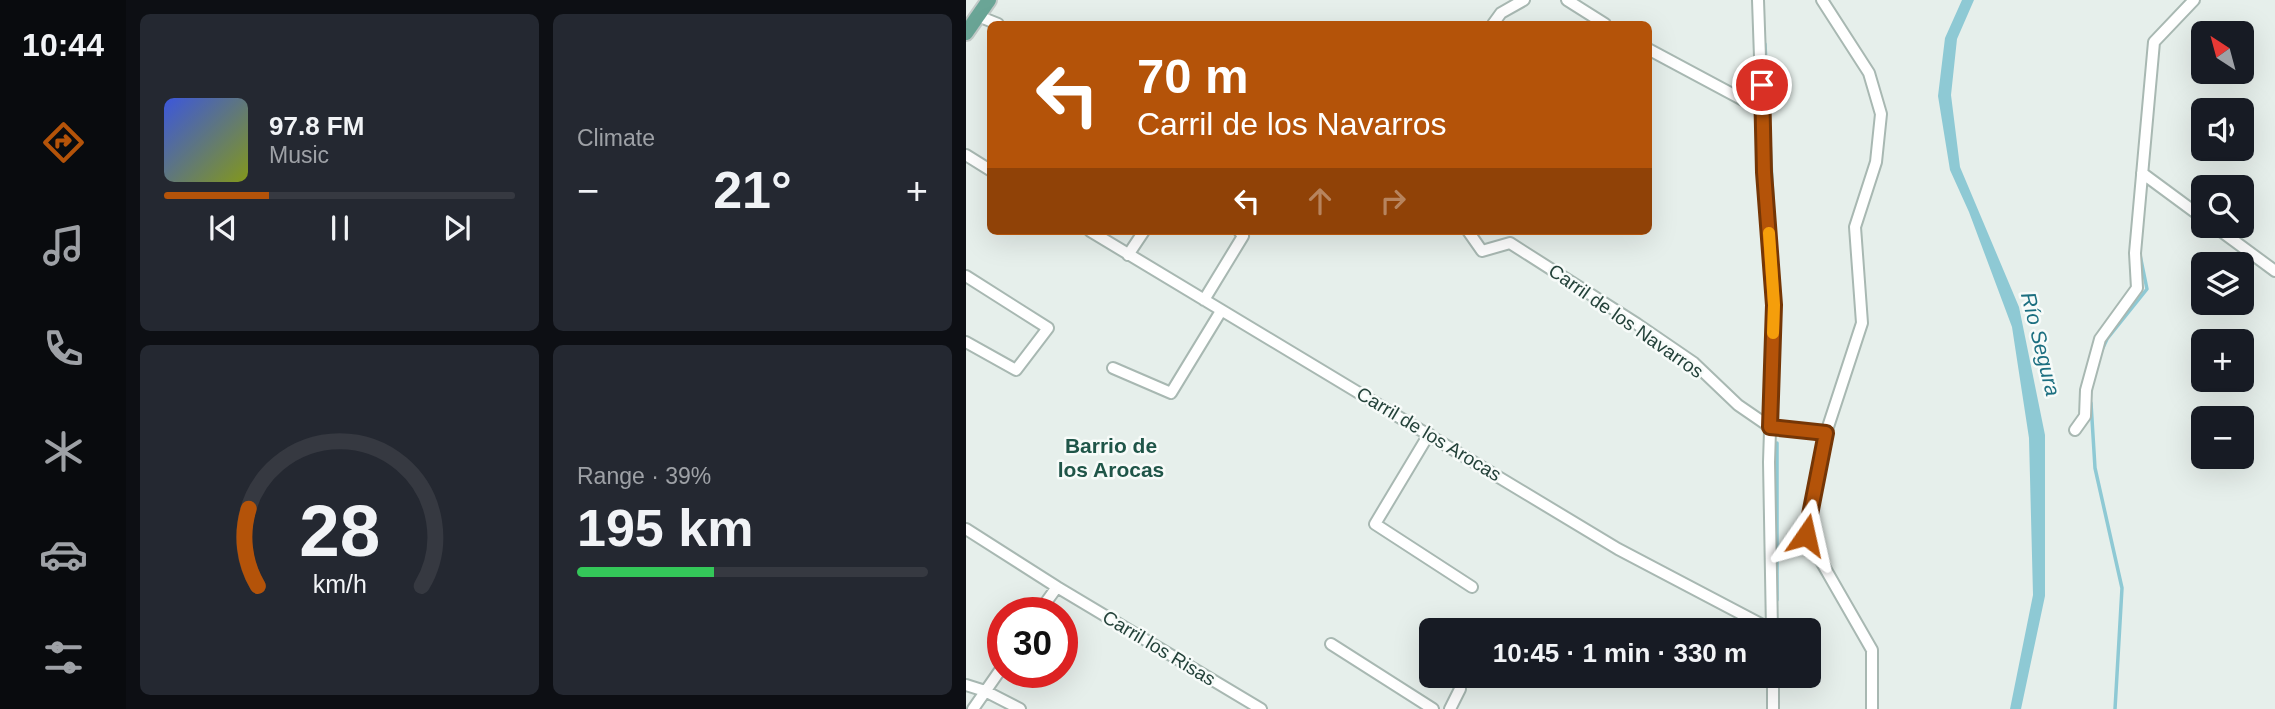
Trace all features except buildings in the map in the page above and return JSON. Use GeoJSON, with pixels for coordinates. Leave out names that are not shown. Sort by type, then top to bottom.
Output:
{"type":"FeatureCollection","features":[{"type":"Feature","properties":{"kind":"main road"},"geometry":{"type":"LineString","coordinates":[[966,33],[989,0]]}},
{"type":"Feature","properties":{"kind":"street"},"geometry":{"type":"LineString","coordinates":[[1495,21],[1502,13],[1524,0]]}},
{"type":"Feature","properties":{"kind":"street"},"geometry":{"type":"LineString","coordinates":[[1567,0],[1600,21]]}},
{"type":"Feature","properties":{"kind":"street"},"geometry":{"type":"LineString","coordinates":[[1758,0],[1764,172],[1774,305],[1770,427],[1772,618]]}},
{"type":"Feature","properties":{"kind":"street"},"geometry":{"type":"LineString","coordinates":[[1822,0],[1868,73],[1881,114],[1876,162],[1855,227],[1862,323],[1826,433],[1806,535],[1872,650],[1871,709]]}},
{"type":"Feature","properties":{"kind":"street"},"geometry":{"type":"LineString","coordinates":[[2075,430],[2085,416],[2085,390],[2100,339],[2137,288],[2135,253],[2154,42],[2194,0]]}},
{"type":"Feature","properties":{"kind":"street"},"geometry":{"type":"LineString","coordinates":[[978,16],[990,21]]}},
{"type":"Feature","properties":{"kind":"street"},"geometry":{"type":"LineString","coordinates":[[1652,51],[1747,102],[1762,106]]}},
{"type":"Feature","properties":{"kind":"street"},"geometry":{"type":"LineString","coordinates":[[966,155],[987,168]]}},
{"type":"Feature","properties":{"kind":"street"},"geometry":{"type":"LineString","coordinates":[[2142,173],[2191,209]]}},
{"type":"Feature","properties":{"kind":"street","name":"Carril de los Arocas"},"geometry":{"type":"LineString","coordinates":[[1096,235],[1618,549],[1749,618]]}},
{"type":"Feature","properties":{"kind":"street"},"geometry":{"type":"LineString","coordinates":[[1128,255],[1141,235]]}},
{"type":"Feature","properties":{"kind":"street"},"geometry":{"type":"LineString","coordinates":[[1204,300],[1242,235]]}},
{"type":"Feature","properties":{"kind":"street","name":"Carril de los Navarros"},"geometry":{"type":"LineString","coordinates":[[1471,235],[1482,251],[1510,243],[1626,317],[1693,363],[1738,405],[1770,427],[1826,433]]}},
{"type":"Feature","properties":{"kind":"street"},"geometry":{"type":"LineString","coordinates":[[2230,238],[2275,271]]}},
{"type":"Feature","properties":{"kind":"street"},"geometry":{"type":"LineString","coordinates":[[966,276],[1048,328],[1016,370],[966,342]]}},
{"type":"Feature","properties":{"kind":"street"},"geometry":{"type":"LineString","coordinates":[[1112,368],[1171,393],[1221,311]]}},
{"type":"Feature","properties":{"kind":"street"},"geometry":{"type":"LineString","coordinates":[[1429,434],[1376,524],[1472,587]]}},
{"type":"Feature","properties":{"kind":"street","name":"Carril los Risas"},"geometry":{"type":"LineString","coordinates":[[966,529],[1057,587],[1261,709]]}},
{"type":"Feature","properties":{"kind":"street"},"geometry":{"type":"LineString","coordinates":[[1050,597],[1057,587]]}},
{"type":"Feature","properties":{"kind":"street"},"geometry":{"type":"LineString","coordinates":[[1331,644],[1433,709]]}},
{"type":"Feature","properties":{"kind":"street"},"geometry":{"type":"LineString","coordinates":[[966,685],[985,691],[1020,709]]}},
{"type":"Feature","properties":{"kind":"street"},"geometry":{"type":"LineString","coordinates":[[973,709],[987,688]]}},
{"type":"Feature","properties":{"kind":"street"},"geometry":{"type":"LineString","coordinates":[[1773,688],[1773,709]]}},
{"type":"Feature","properties":{"kind":"street"},"geometry":{"type":"LineString","coordinates":[[1450,709],[1460,689]]}},
{"type":"Feature","properties":{"kind":"water"},"geometry":{"type":"Polygon","coordinates":[[[1962,0],[1974,0],[1957,39],[1951,95],[1960,167],[2019,307],[2045,435],[2045,596],[2021,709],[2010,709],[2033,595],[2029,438],[2012,327],[1969,212],[1950,170],[1938,96],[1945,38],[1962,0]]]}},
{"type":"Feature","properties":{"kind":"waterway"},"geometry":{"type":"LineString","coordinates":[[1765,44],[1777,278]]}},
{"type":"Feature","properties":{"kind":"waterway"},"geometry":{"type":"LineString","coordinates":[[2101,352],[2107,339],[2147,289],[2139,250]]}},
{"type":"Feature","properties":{"kind":"waterway"},"geometry":{"type":"LineString","coordinates":[[1777,416],[1778,352]]}},
{"type":"Feature","properties":{"kind":"waterway"},"geometry":{"type":"LineString","coordinates":[[2091,403],[2095,468],[2122,588],[2115,709]]}},
{"type":"Feature","properties":{"kind":"waterway"},"geometry":{"type":"LineString","coordinates":[[1777,443],[1777,600]]}},
{"type":"Feature","properties":{"kind":"slow traffic"},"geometry":{"type":"LineString","coordinates":[[1769,233],[1774,305],[1773,333]]}},
{"type":"Feature","properties":{"kind":"district","name":"Barrio de los Arocas"},"geometry":{"type":"Point","coordinates":[1111,457]}},
{"type":"Feature","properties":{"kind":"route"},"geometry":{"type":"LineString","coordinates":[[1762,85],[1764,172],[1774,305],[1770,427],[1826,433],[1806,535]]}},
{"type":"Feature","properties":{"kind":"water label","name":"Río Segura"},"geometry":{"type":"Point","coordinates":[2041,344]}}]}
